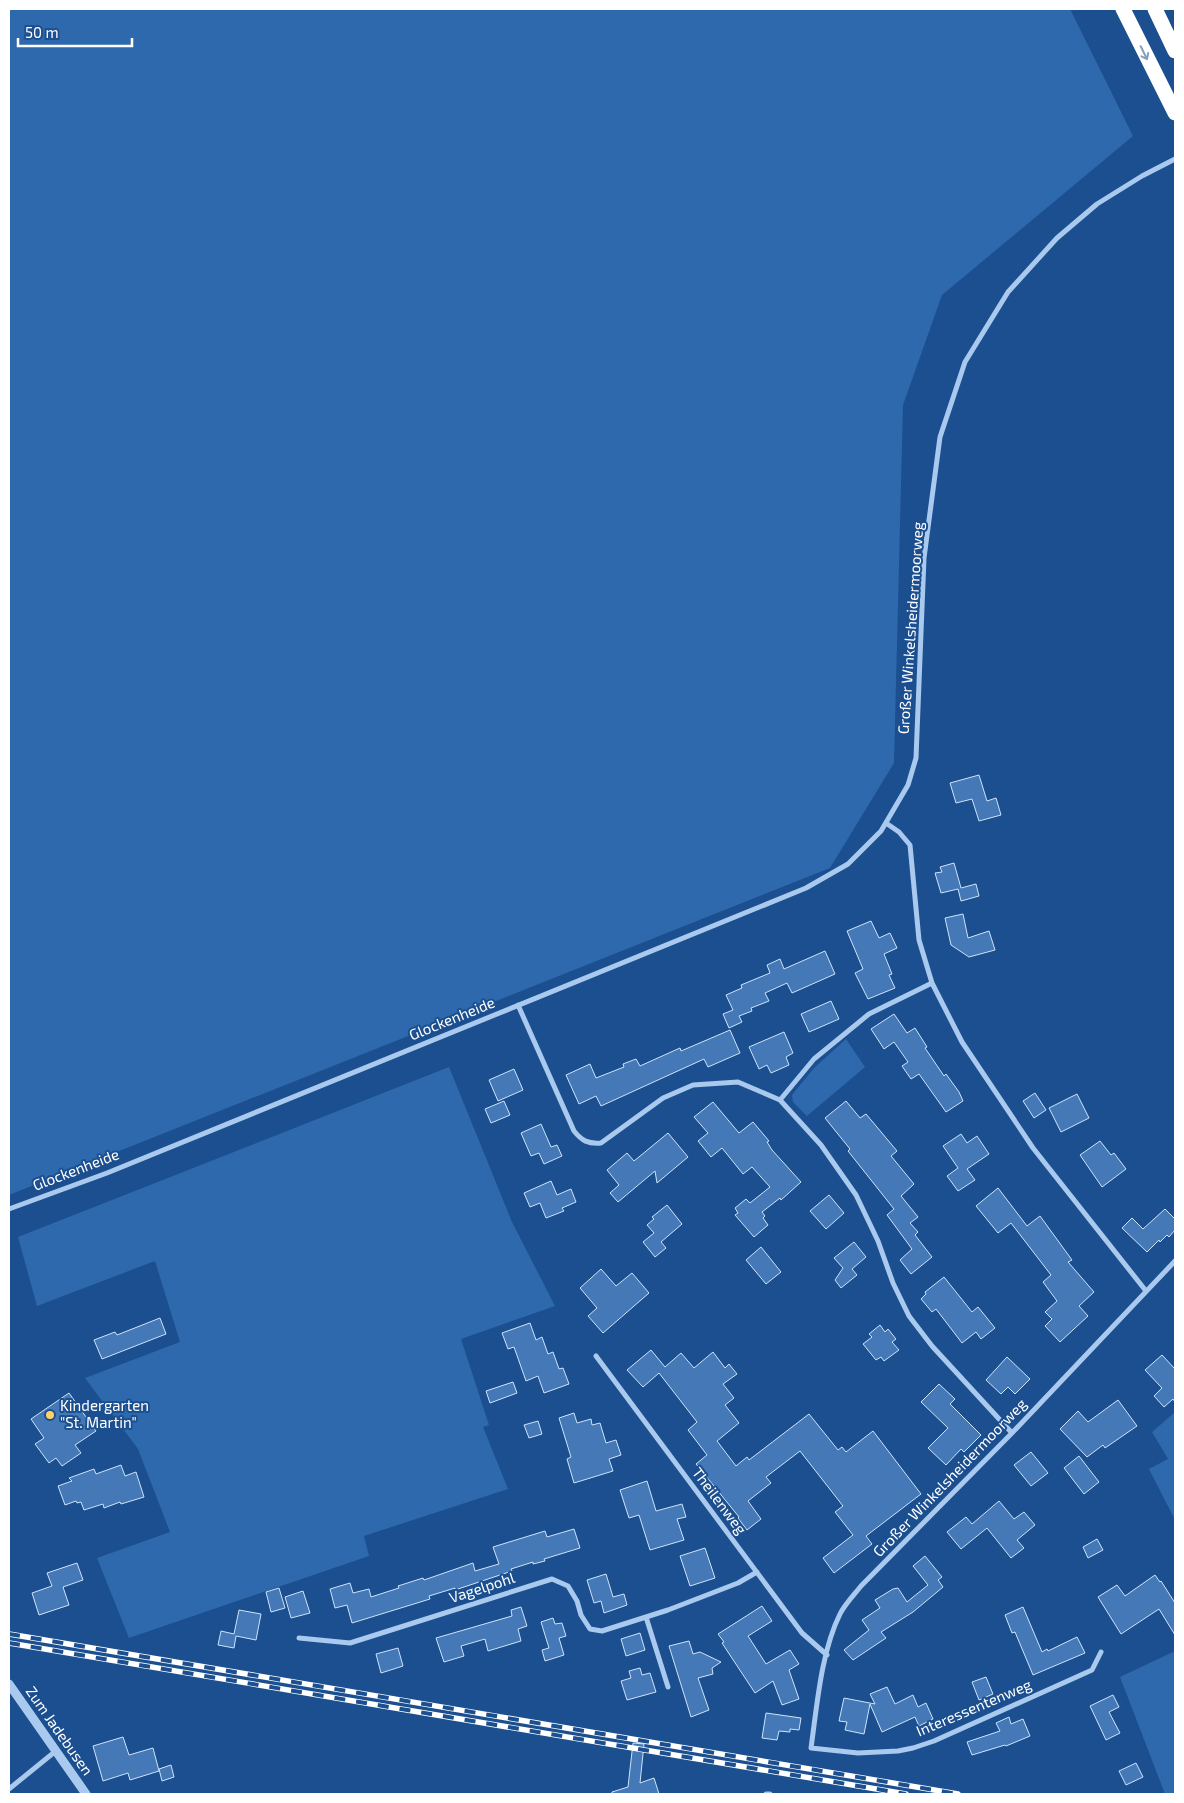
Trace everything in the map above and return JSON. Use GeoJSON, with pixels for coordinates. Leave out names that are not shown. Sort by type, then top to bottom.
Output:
{"type":"FeatureCollection","features":[{"type":"Feature","properties":{"kind":"highway"},"geometry":{"type":"LineString","coordinates":[[1123,9],[1175,113]]}},
{"type":"Feature","properties":{"kind":"highway"},"geometry":{"type":"LineString","coordinates":[[1155,9],[1175,51]]}},
{"type":"Feature","properties":{"kind":"street","name":"Großer Winkelsheidermoorweg"},"geometry":{"type":"LineString","coordinates":[[886,823],[908,786],[916,758],[924,558],[940,437],[965,362],[1008,292],[1056,238],[1096,204],[1142,176],[1175,159]]}},
{"type":"Feature","properties":{"kind":"street"},"geometry":{"type":"LineString","coordinates":[[886,823],[899,832],[910,845],[919,940],[932,983],[962,1042],[1033,1148],[1146,1291]]}},
{"type":"Feature","properties":{"kind":"street","name":"Glockenheide"},"geometry":{"type":"LineString","coordinates":[[9,1209],[107,1172],[806,888],[848,864],[886,823]]}},
{"type":"Feature","properties":{"kind":"street"},"geometry":{"type":"LineString","coordinates":[[780,1100],[814,1059],[869,1014],[932,983]]}},
{"type":"Feature","properties":{"kind":"street"},"geometry":{"type":"LineString","coordinates":[[518,1005],[574,1131],[581,1140],[590,1144],[601,1143],[663,1098],[693,1085],[738,1082],[780,1100],[820,1145],[856,1195],[878,1241],[893,1283],[909,1316],[932,1346],[1012,1433]]}},
{"type":"Feature","properties":{"kind":"street","name":"Großer Winkelsheidermoorweg"},"geometry":{"type":"LineString","coordinates":[[811,1748],[822,1676],[831,1636],[841,1613],[861,1586],[1012,1433],[1175,1261]]}},
{"type":"Feature","properties":{"kind":"street","name":"Theilenweg"},"geometry":{"type":"LineString","coordinates":[[596,1356],[802,1633],[827,1656]]}},
{"type":"Feature","properties":{"kind":"street","name":"Vagelpohl"},"geometry":{"type":"LineString","coordinates":[[299,1638],[350,1644],[552,1579],[568,1586],[577,1601],[581,1615],[590,1629],[602,1631],[738,1583],[757,1572]]}},
{"type":"Feature","properties":{"kind":"street"},"geometry":{"type":"LineString","coordinates":[[646,1617],[668,1687]]}},
{"type":"Feature","properties":{"kind":"street","name":"Interessentenweg"},"geometry":{"type":"LineString","coordinates":[[811,1748],[858,1753],[898,1751],[934,1741],[1092,1670],[1101,1652]]}},
{"type":"Feature","properties":{"kind":"street","name":"Zum Jadebusen"},"geometry":{"type":"LineString","coordinates":[[9,1684],[86,1794]]}},
{"type":"Feature","properties":{"kind":"street"},"geometry":{"type":"LineString","coordinates":[[9,1788],[57,1750]]}},
{"type":"Feature","properties":{"kind":"shaded area"},"geometry":{"type":"Polygon","coordinates":[[[9,9],[1070,9],[1133,136],[942,295],[903,405],[894,763],[830,868],[9,1195],[9,9]]]}},
{"type":"Feature","properties":{"kind":"shaded area"},"geometry":{"type":"Polygon","coordinates":[[[846,1039],[865,1067],[807,1116],[793,1102],[792,1095],[814,1068],[846,1039]]]}},
{"type":"Feature","properties":{"kind":"shaded area"},"geometry":{"type":"Polygon","coordinates":[[[449,1067],[512,1222],[555,1306],[461,1339],[489,1425],[483,1427],[508,1489],[364,1536],[369,1556],[129,1638],[97,1558],[170,1532],[138,1449],[85,1378],[180,1342],[155,1261],[37,1306],[18,1237],[449,1067]]]}},
{"type":"Feature","properties":{"kind":"shaded area"},"geometry":{"type":"Polygon","coordinates":[[[1175,1412],[1175,1520],[1149,1469],[1168,1459],[1152,1432],[1175,1412]]]}},
{"type":"Feature","properties":{"kind":"shaded area"},"geometry":{"type":"Polygon","coordinates":[[[1175,1651],[1175,1794],[1165,1794],[1120,1677],[1175,1651]]]}},
{"type":"Feature","properties":{"kind":"building"},"geometry":{"type":"Polygon","coordinates":[[[979,775],[987,801],[996,798],[1001,815],[979,821],[972,799],[956,803],[950,783],[979,775]]]}},
{"type":"Feature","properties":{"kind":"building"},"geometry":{"type":"Polygon","coordinates":[[[954,863],[961,888],[976,884],[979,896],[961,901],[958,889],[941,893],[935,873],[942,872],[940,867],[954,863]]]}},
{"type":"Feature","properties":{"kind":"building"},"geometry":{"type":"Polygon","coordinates":[[[963,914],[968,938],[989,931],[995,950],[969,957],[951,945],[945,918],[963,914]]]}},
{"type":"Feature","properties":{"kind":"building"},"geometry":{"type":"Polygon","coordinates":[[[871,921],[879,938],[890,933],[897,948],[884,954],[892,974],[889,975],[895,988],[868,999],[855,973],[863,969],[847,931],[871,921]]]}},
{"type":"Feature","properties":{"kind":"building"},"geometry":{"type":"Polygon","coordinates":[[[825,951],[835,974],[792,993],[787,983],[765,993],[769,1001],[751,1008],[752,1011],[739,1016],[742,1022],[729,1028],[723,1014],[733,1010],[726,995],[742,988],[741,985],[770,973],[767,965],[780,959],[784,969],[825,951]]]}},
{"type":"Feature","properties":{"kind":"building"},"geometry":{"type":"Polygon","coordinates":[[[831,1001],[839,1019],[809,1032],[801,1014],[831,1001]]]}},
{"type":"Feature","properties":{"kind":"building"},"geometry":{"type":"Polygon","coordinates":[[[894,1014],[907,1033],[915,1028],[927,1047],[925,1048],[944,1076],[946,1074],[959,1092],[963,1101],[946,1112],[919,1074],[911,1079],[902,1066],[908,1062],[894,1042],[884,1049],[871,1029],[894,1014]]]}},
{"type":"Feature","properties":{"kind":"building"},"geometry":{"type":"Polygon","coordinates":[[[730,1030],[740,1053],[708,1067],[704,1059],[601,1106],[596,1096],[579,1104],[566,1075],[590,1064],[596,1078],[624,1067],[623,1064],[636,1059],[640,1066],[680,1048],[681,1051],[730,1030]]]}},
{"type":"Feature","properties":{"kind":"building"},"geometry":{"type":"Polygon","coordinates":[[[784,1032],[793,1053],[786,1057],[789,1065],[771,1073],[767,1065],[759,1069],[749,1047],[784,1032]]]}},
{"type":"Feature","properties":{"kind":"building"},"geometry":{"type":"Polygon","coordinates":[[[514,1069],[523,1090],[498,1101],[489,1080],[514,1069]]]}},
{"type":"Feature","properties":{"kind":"building"},"geometry":{"type":"Polygon","coordinates":[[[1035,1093],[1046,1110],[1034,1118],[1023,1101],[1035,1093]]]}},
{"type":"Feature","properties":{"kind":"building"},"geometry":{"type":"Polygon","coordinates":[[[1077,1094],[1089,1118],[1061,1132],[1049,1108],[1077,1094]]]}},
{"type":"Feature","properties":{"kind":"building"},"geometry":{"type":"Polygon","coordinates":[[[504,1101],[510,1115],[491,1123],[485,1109],[504,1101]]]}},
{"type":"Feature","properties":{"kind":"building"},"geometry":{"type":"Polygon","coordinates":[[[846,1101],[860,1118],[866,1114],[897,1151],[891,1156],[914,1184],[901,1196],[918,1217],[910,1223],[918,1232],[915,1235],[932,1257],[911,1274],[900,1260],[912,1249],[887,1215],[894,1209],[848,1151],[850,1149],[825,1118],[846,1101]]]}},
{"type":"Feature","properties":{"kind":"building"},"geometry":{"type":"Polygon","coordinates":[[[713,1102],[739,1133],[753,1122],[769,1141],[767,1142],[772,1150],[801,1182],[781,1200],[780,1198],[762,1212],[765,1216],[763,1218],[768,1225],[754,1237],[735,1215],[738,1213],[735,1208],[746,1199],[750,1203],[770,1187],[752,1167],[743,1174],[722,1148],[711,1157],[698,1141],[708,1133],[694,1117],[713,1102]]]}},
{"type":"Feature","properties":{"kind":"building"},"geometry":{"type":"Polygon","coordinates":[[[541,1124],[551,1147],[557,1145],[562,1156],[544,1164],[539,1153],[531,1156],[521,1133],[541,1124]]]}},
{"type":"Feature","properties":{"kind":"building"},"geometry":{"type":"Polygon","coordinates":[[[668,1133],[688,1157],[657,1183],[655,1171],[618,1202],[610,1193],[619,1185],[607,1170],[627,1153],[634,1161],[668,1133]]]}},
{"type":"Feature","properties":{"kind":"building"},"geometry":{"type":"Polygon","coordinates":[[[961,1134],[967,1143],[977,1136],[989,1154],[967,1169],[975,1180],[958,1191],[947,1176],[958,1168],[943,1146],[961,1134]]]}},
{"type":"Feature","properties":{"kind":"building"},"geometry":{"type":"Polygon","coordinates":[[[1100,1141],[1111,1155],[1114,1153],[1126,1169],[1102,1187],[1080,1155],[1100,1141]]]}},
{"type":"Feature","properties":{"kind":"building"},"geometry":{"type":"Polygon","coordinates":[[[551,1181],[557,1195],[571,1189],[576,1202],[562,1208],[564,1211],[546,1218],[540,1203],[530,1207],[524,1193],[551,1181]]]}},
{"type":"Feature","properties":{"kind":"building"},"geometry":{"type":"Polygon","coordinates":[[[998,1188],[1027,1226],[1040,1216],[1072,1260],[1068,1262],[1094,1292],[1079,1306],[1088,1316],[1060,1342],[1045,1326],[1052,1319],[1045,1312],[1057,1301],[1043,1282],[1051,1275],[1011,1223],[998,1233],[976,1206],[998,1188]]]}},
{"type":"Feature","properties":{"kind":"building"},"geometry":{"type":"Polygon","coordinates":[[[829,1195],[844,1213],[826,1229],[810,1211],[829,1195]]]}},
{"type":"Feature","properties":{"kind":"building"},"geometry":{"type":"Polygon","coordinates":[[[667,1205],[682,1224],[661,1242],[666,1248],[655,1257],[643,1242],[654,1233],[647,1225],[654,1219],[652,1217],[667,1205]]]}},
{"type":"Feature","properties":{"kind":"building"},"geometry":{"type":"Polygon","coordinates":[[[1165,1209],[1175,1219],[1175,1230],[1169,1237],[1167,1235],[1160,1242],[1159,1240],[1147,1252],[1122,1228],[1132,1218],[1143,1229],[1165,1209]]]}},
{"type":"Feature","properties":{"kind":"building"},"geometry":{"type":"Polygon","coordinates":[[[854,1242],[866,1257],[852,1269],[857,1275],[841,1288],[835,1280],[843,1268],[834,1258],[854,1242]]]}},
{"type":"Feature","properties":{"kind":"building"},"geometry":{"type":"Polygon","coordinates":[[[761,1247],[781,1272],[766,1284],[746,1260],[761,1247]]]}},
{"type":"Feature","properties":{"kind":"building"},"geometry":{"type":"Polygon","coordinates":[[[601,1269],[616,1286],[632,1273],[649,1293],[603,1333],[588,1316],[597,1308],[580,1288],[601,1269]]]}},
{"type":"Feature","properties":{"kind":"building"},"geometry":{"type":"Polygon","coordinates":[[[944,1277],[972,1312],[978,1307],[995,1328],[981,1339],[976,1332],[962,1343],[936,1309],[932,1312],[921,1299],[926,1294],[925,1292],[944,1277]]]}},
{"type":"Feature","properties":{"kind":"building"},"geometry":{"type":"Polygon","coordinates":[[[160,1318],[166,1334],[102,1359],[94,1340],[115,1332],[117,1335],[160,1318]]]}},
{"type":"Feature","properties":{"kind":"building"},"geometry":{"type":"Polygon","coordinates":[[[530,1323],[536,1340],[542,1337],[548,1354],[553,1352],[559,1369],[563,1368],[569,1384],[544,1393],[538,1376],[526,1381],[514,1347],[508,1349],[502,1333],[530,1323]]]}},
{"type":"Feature","properties":{"kind":"building"},"geometry":{"type":"Polygon","coordinates":[[[880,1325],[885,1332],[888,1329],[896,1339],[892,1342],[899,1350],[884,1361],[881,1357],[876,1360],[863,1344],[872,1337],[869,1334],[880,1325]]]}},
{"type":"Feature","properties":{"kind":"building"},"geometry":{"type":"Polygon","coordinates":[[[651,1350],[665,1367],[681,1353],[694,1368],[713,1352],[725,1368],[729,1364],[737,1374],[723,1384],[734,1398],[725,1405],[739,1423],[717,1441],[736,1466],[747,1457],[749,1460],[809,1414],[838,1450],[842,1447],[846,1452],[873,1431],[921,1494],[866,1536],[872,1544],[834,1573],[823,1558],[853,1535],[835,1512],[843,1506],[800,1451],[766,1477],[771,1483],[748,1501],[761,1519],[747,1530],[739,1517],[696,1464],[707,1455],[688,1430],[697,1422],[659,1373],[643,1387],[627,1370],[651,1350]]]}},
{"type":"Feature","properties":{"kind":"building"},"geometry":{"type":"Polygon","coordinates":[[[1162,1355],[1175,1369],[1175,1402],[1173,1399],[1164,1407],[1154,1396],[1162,1388],[1145,1370],[1162,1355]]]}},
{"type":"Feature","properties":{"kind":"building"},"geometry":{"type":"Polygon","coordinates":[[[1007,1357],[1030,1379],[1015,1394],[1008,1387],[1001,1394],[986,1380],[1007,1357]]]}},
{"type":"Feature","properties":{"kind":"building"},"geometry":{"type":"Polygon","coordinates":[[[513,1382],[517,1393],[490,1403],[486,1391],[513,1382]]]}},
{"type":"Feature","properties":{"kind":"building"},"geometry":{"type":"Polygon","coordinates":[[[939,1384],[955,1399],[950,1404],[981,1435],[964,1452],[961,1449],[946,1465],[928,1448],[948,1428],[921,1402],[939,1384]]]}},
{"type":"Feature","properties":{"kind":"building"},"geometry":{"type":"Polygon","coordinates":[[[69,1393],[96,1431],[75,1445],[81,1453],[62,1466],[56,1458],[49,1463],[35,1444],[44,1438],[31,1419],[69,1393]]]}},
{"type":"Feature","properties":{"kind":"building"},"geometry":{"type":"Polygon","coordinates":[[[1118,1400],[1137,1426],[1105,1448],[1103,1445],[1087,1457],[1060,1429],[1078,1411],[1088,1422],[1118,1400]]]}},
{"type":"Feature","properties":{"kind":"building"},"geometry":{"type":"Polygon","coordinates":[[[574,1413],[577,1423],[591,1419],[592,1425],[600,1423],[606,1443],[616,1440],[621,1455],[609,1459],[613,1471],[574,1483],[567,1459],[571,1457],[559,1418],[574,1413]]]}},
{"type":"Feature","properties":{"kind":"building"},"geometry":{"type":"Polygon","coordinates":[[[538,1421],[542,1434],[529,1438],[524,1425],[538,1421]]]}},
{"type":"Feature","properties":{"kind":"building"},"geometry":{"type":"Polygon","coordinates":[[[1031,1452],[1048,1473],[1031,1486],[1014,1465],[1031,1452]]]}},
{"type":"Feature","properties":{"kind":"building"},"geometry":{"type":"Polygon","coordinates":[[[1079,1456],[1099,1482],[1084,1494],[1064,1468],[1079,1456]]]}},
{"type":"Feature","properties":{"kind":"building"},"geometry":{"type":"Polygon","coordinates":[[[121,1465],[125,1476],[136,1472],[144,1497],[121,1504],[120,1502],[104,1508],[103,1504],[84,1510],[81,1502],[77,1503],[76,1501],[65,1505],[58,1486],[72,1481],[69,1478],[94,1469],[96,1474],[121,1465]]]}},
{"type":"Feature","properties":{"kind":"building"},"geometry":{"type":"Polygon","coordinates":[[[647,1481],[656,1511],[682,1504],[686,1517],[677,1519],[684,1540],[650,1550],[639,1515],[629,1518],[620,1490],[647,1481]]]}},
{"type":"Feature","properties":{"kind":"building"},"geometry":{"type":"Polygon","coordinates":[[[999,1501],[1014,1519],[1024,1512],[1035,1525],[1017,1540],[1024,1548],[1011,1558],[987,1528],[961,1549],[947,1532],[966,1517],[972,1524],[999,1501]]]}},
{"type":"Feature","properties":{"kind":"building"},"geometry":{"type":"Polygon","coordinates":[[[574,1529],[580,1548],[544,1559],[545,1561],[533,1564],[533,1562],[511,1569],[512,1571],[455,1590],[455,1588],[429,1596],[430,1599],[352,1623],[347,1605],[335,1608],[330,1589],[350,1583],[353,1593],[369,1589],[371,1597],[399,1588],[398,1586],[423,1578],[424,1580],[473,1563],[475,1571],[499,1564],[493,1547],[545,1531],[547,1537],[574,1529]]]}},
{"type":"Feature","properties":{"kind":"building"},"geometry":{"type":"Polygon","coordinates":[[[1097,1539],[1103,1550],[1088,1558],[1083,1547],[1097,1539]]]}},
{"type":"Feature","properties":{"kind":"building"},"geometry":{"type":"Polygon","coordinates":[[[705,1548],[715,1578],[690,1586],[680,1556],[705,1548]]]}},
{"type":"Feature","properties":{"kind":"building"},"geometry":{"type":"Polygon","coordinates":[[[925,1556],[942,1577],[938,1580],[943,1587],[913,1612],[881,1632],[886,1638],[853,1660],[844,1650],[869,1630],[862,1620],[880,1608],[875,1600],[898,1588],[907,1602],[928,1585],[913,1566],[925,1556]]]}},
{"type":"Feature","properties":{"kind":"building"},"geometry":{"type":"Polygon","coordinates":[[[77,1563],[83,1580],[63,1587],[69,1605],[39,1615],[32,1593],[52,1586],[47,1573],[77,1563]]]}},
{"type":"Feature","properties":{"kind":"building"},"geometry":{"type":"Polygon","coordinates":[[[606,1574],[613,1597],[624,1594],[627,1605],[604,1613],[601,1601],[594,1603],[587,1580],[606,1574]]]}},
{"type":"Feature","properties":{"kind":"building"},"geometry":{"type":"Polygon","coordinates":[[[1155,1575],[1175,1603],[1175,1635],[1159,1609],[1121,1634],[1098,1597],[1117,1585],[1125,1596],[1155,1575]]]}},
{"type":"Feature","properties":{"kind":"building"},"geometry":{"type":"Polygon","coordinates":[[[279,1588],[285,1608],[271,1612],[266,1592],[279,1588]]]}},
{"type":"Feature","properties":{"kind":"building"},"geometry":{"type":"Polygon","coordinates":[[[303,1591],[310,1613],[291,1618],[285,1597],[303,1591]]]}},
{"type":"Feature","properties":{"kind":"building"},"geometry":{"type":"Polygon","coordinates":[[[762,1606],[772,1621],[748,1636],[766,1664],[790,1650],[799,1664],[789,1670],[799,1699],[782,1705],[773,1681],[755,1693],[718,1634],[762,1606]]]}},
{"type":"Feature","properties":{"kind":"building"},"geometry":{"type":"Polygon","coordinates":[[[521,1607],[527,1626],[518,1629],[521,1641],[488,1651],[485,1639],[461,1646],[464,1656],[444,1662],[436,1638],[512,1616],[511,1610],[521,1607]]]}},
{"type":"Feature","properties":{"kind":"building"},"geometry":{"type":"Polygon","coordinates":[[[1023,1607],[1042,1652],[1077,1637],[1085,1653],[1033,1675],[1015,1632],[1012,1633],[1005,1615],[1023,1607]]]}},
{"type":"Feature","properties":{"kind":"building"},"geometry":{"type":"Polygon","coordinates":[[[239,1610],[261,1614],[256,1640],[236,1636],[234,1648],[218,1645],[221,1631],[234,1634],[239,1610]]]}},
{"type":"Feature","properties":{"kind":"building"},"geometry":{"type":"Polygon","coordinates":[[[553,1618],[555,1624],[562,1623],[566,1636],[559,1638],[564,1655],[545,1661],[542,1650],[549,1648],[541,1622],[553,1618]]]}},
{"type":"Feature","properties":{"kind":"building"},"geometry":{"type":"Polygon","coordinates":[[[640,1633],[645,1650],[626,1656],[621,1639],[640,1633]]]}},
{"type":"Feature","properties":{"kind":"building"},"geometry":{"type":"Polygon","coordinates":[[[689,1641],[693,1654],[700,1652],[721,1662],[712,1668],[713,1674],[698,1678],[709,1710],[691,1717],[669,1646],[689,1641]]]}},
{"type":"Feature","properties":{"kind":"building"},"geometry":{"type":"Polygon","coordinates":[[[398,1648],[403,1666],[381,1673],[376,1654],[398,1648]]]}},
{"type":"Feature","properties":{"kind":"building"},"geometry":{"type":"Polygon","coordinates":[[[640,1668],[642,1675],[650,1673],[656,1692],[627,1700],[621,1681],[631,1678],[629,1671],[640,1668]]]}},
{"type":"Feature","properties":{"kind":"building"},"geometry":{"type":"Polygon","coordinates":[[[986,1677],[993,1694],[979,1700],[972,1682],[986,1677]]]}},
{"type":"Feature","properties":{"kind":"building"},"geometry":{"type":"Polygon","coordinates":[[[887,1687],[895,1704],[913,1695],[918,1707],[926,1703],[933,1719],[919,1726],[915,1717],[882,1732],[870,1704],[864,1734],[845,1730],[847,1722],[839,1721],[844,1698],[875,1704],[870,1694],[887,1687]]]}},
{"type":"Feature","properties":{"kind":"building"},"geometry":{"type":"Polygon","coordinates":[[[1113,1695],[1119,1707],[1109,1712],[1120,1733],[1106,1740],[1090,1706],[1113,1695]]]}},
{"type":"Feature","properties":{"kind":"building"},"geometry":{"type":"Polygon","coordinates":[[[766,1713],[801,1718],[799,1730],[790,1729],[790,1732],[779,1731],[777,1740],[762,1738],[766,1713]]]}},
{"type":"Feature","properties":{"kind":"building"},"geometry":{"type":"Polygon","coordinates":[[[1009,1717],[1011,1724],[1023,1719],[1030,1736],[1006,1746],[972,1755],[967,1742],[1000,1731],[996,1723],[1009,1717]]]}},
{"type":"Feature","properties":{"kind":"building"},"geometry":{"type":"Polygon","coordinates":[[[123,1737],[129,1755],[153,1748],[159,1771],[130,1780],[128,1773],[103,1781],[93,1746],[123,1737]]]}},
{"type":"Feature","properties":{"kind":"building"},"geometry":{"type":"Polygon","coordinates":[[[633,1743],[644,1744],[640,1783],[654,1778],[659,1794],[612,1794],[612,1792],[628,1787],[633,1743]]]}},
{"type":"Feature","properties":{"kind":"building"},"geometry":{"type":"Polygon","coordinates":[[[1136,1763],[1143,1777],[1126,1785],[1119,1771],[1136,1763]]]}},
{"type":"Feature","properties":{"kind":"building"},"geometry":{"type":"Polygon","coordinates":[[[171,1765],[174,1777],[162,1781],[159,1769],[171,1765]]]}},
{"type":"Feature","properties":{"kind":"railway"},"geometry":{"type":"LineString","coordinates":[[9,1634],[958,1794]]}},
{"type":"Feature","properties":{"kind":"railway"},"geometry":{"type":"LineString","coordinates":[[9,1643],[906,1794]]}},
{"type":"Feature","properties":{"kind":"place","name":"Kindergarten \"St. Martin\""},"geometry":{"type":"Point","coordinates":[50,1415]}}]}
